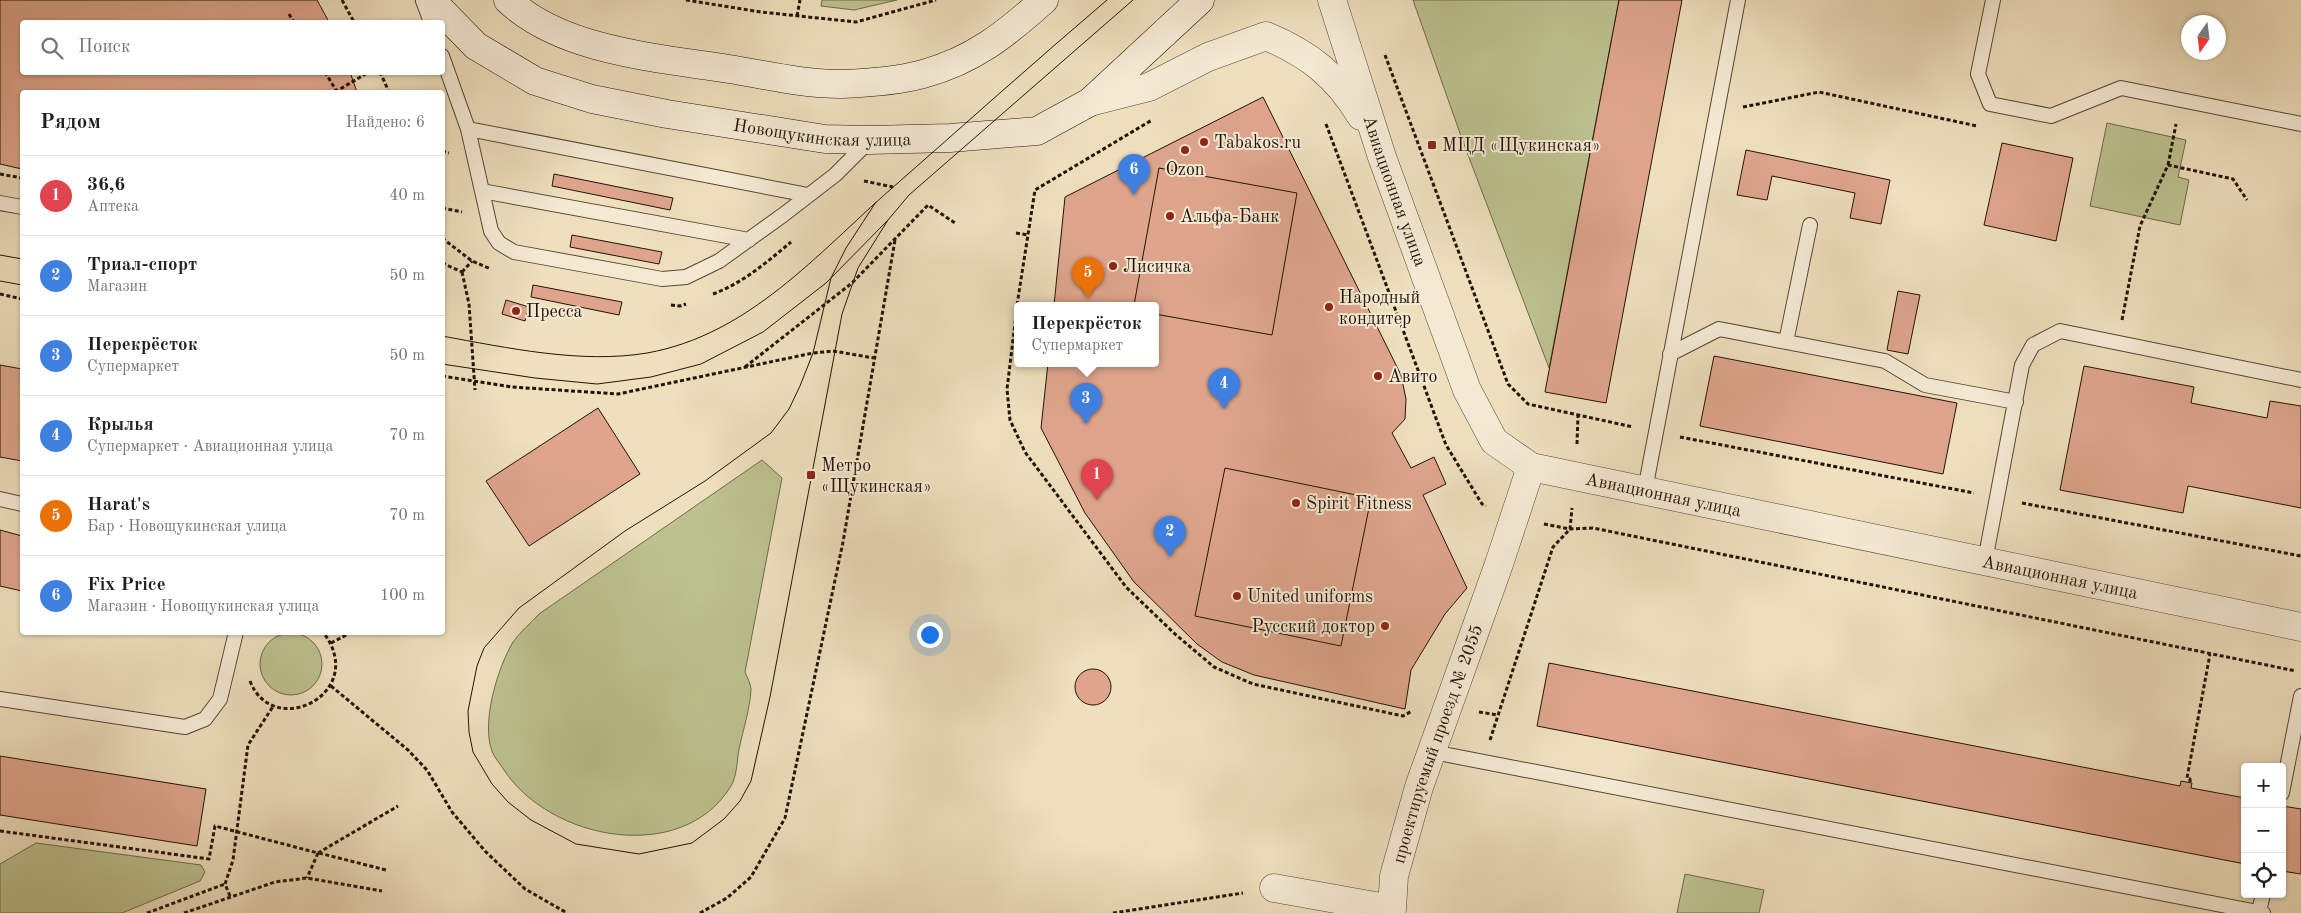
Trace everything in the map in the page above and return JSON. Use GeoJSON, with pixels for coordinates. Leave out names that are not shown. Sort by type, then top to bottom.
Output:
{"type":"FeatureCollection","features":[{"type":"Feature","properties":{"kind":"street","name":"Новощукинская улица"},"geometry":{"type":"LineString","coordinates":[[431,0],[476,46],[535,81],[592,99],[704,120],[825,139],[869,140],[950,138],[1037,132],[1090,102],[1200,0]]}},
{"type":"Feature","properties":{"kind":"street"},"geometry":{"type":"LineString","coordinates":[[508,0],[530,17],[553,30],[598,45],[642,55],[802,81],[840,84],[914,76],[957,63],[990,45],[1044,0]]}},
{"type":"Feature","properties":{"kind":"street","name":"Авиационная улица"},"geometry":{"type":"LineString","coordinates":[[1332,0],[1376,141],[1467,390],[1494,441],[1531,467],[1576,478],[1645,490],[2301,626]]}},
{"type":"Feature","properties":{"kind":"street"},"geometry":{"type":"LineString","coordinates":[[1090,102],[1149,87],[1208,57],[1266,36],[1308,56],[1348,94],[1376,141]]}},
{"type":"Feature","properties":{"kind":"street","name":"проектируемый проезд № 2055"},"geometry":{"type":"LineString","coordinates":[[1274,888],[1392,911],[1394,876],[1419,787],[1433,752],[1531,467]]}},
{"type":"Feature","properties":{"kind":"lane"},"geometry":{"type":"LineString","coordinates":[[423,0],[430,20]]}},
{"type":"Feature","properties":{"kind":"lane"},"geometry":{"type":"LineString","coordinates":[[1645,490],[1654,432],[1738,0]]}},
{"type":"Feature","properties":{"kind":"lane"},"geometry":{"type":"LineString","coordinates":[[1994,0],[1978,74],[1990,104],[2051,116],[2120,88],[2301,124]]}},
{"type":"Feature","properties":{"kind":"lane"},"geometry":{"type":"LineString","coordinates":[[445,65],[468,130],[491,231],[498,243],[514,252],[662,280],[686,277],[719,261],[835,175],[869,140]]}},
{"type":"Feature","properties":{"kind":"lane"},"geometry":{"type":"LineString","coordinates":[[468,130],[808,195]]}},
{"type":"Feature","properties":{"kind":"lane"},"geometry":{"type":"LineString","coordinates":[[482,190],[749,240]]}},
{"type":"Feature","properties":{"kind":"lane"},"geometry":{"type":"LineString","coordinates":[[0,203],[20,207]]}},
{"type":"Feature","properties":{"kind":"lane"},"geometry":{"type":"LineString","coordinates":[[1786,342],[1810,225]]}},
{"type":"Feature","properties":{"kind":"lane"},"geometry":{"type":"LineString","coordinates":[[1670,354],[1719,329],[1885,361],[1925,385],[2016,402]]}},
{"type":"Feature","properties":{"kind":"lane"},"geometry":{"type":"LineString","coordinates":[[1986,561],[2022,365],[2033,345],[2060,332],[2301,380]]}},
{"type":"Feature","properties":{"kind":"lane"},"geometry":{"type":"LineString","coordinates":[[0,499],[20,504]]}},
{"type":"Feature","properties":{"kind":"lane"},"geometry":{"type":"LineString","coordinates":[[0,699],[185,727],[205,719],[220,699],[235,635]]}},
{"type":"Feature","properties":{"kind":"lane"},"geometry":{"type":"LineString","coordinates":[[2286,773],[2301,696]]}},
{"type":"Feature","properties":{"kind":"lane"},"geometry":{"type":"LineString","coordinates":[[1433,752],[2261,913],[2263,898]]}},
{"type":"Feature","properties":{"kind":"path"},"geometry":{"type":"LineString","coordinates":[[342,0],[353,20]]}},
{"type":"Feature","properties":{"kind":"path"},"geometry":{"type":"LineString","coordinates":[[686,0],[856,22],[936,0]]}},
{"type":"Feature","properties":{"kind":"path"},"geometry":{"type":"LineString","coordinates":[[798,16],[800,0]]}},
{"type":"Feature","properties":{"kind":"path"},"geometry":{"type":"LineString","coordinates":[[289,14],[293,20]]}},
{"type":"Feature","properties":{"kind":"path"},"geometry":{"type":"LineString","coordinates":[[1386,56],[1508,384],[1528,404],[1654,432],[2301,556]]}},
{"type":"Feature","properties":{"kind":"path"},"geometry":{"type":"LineString","coordinates":[[327,75],[335,90]]}},
{"type":"Feature","properties":{"kind":"path"},"geometry":{"type":"LineString","coordinates":[[339,90],[364,75]]}},
{"type":"Feature","properties":{"kind":"path"},"geometry":{"type":"LineString","coordinates":[[381,75],[388,90]]}},
{"type":"Feature","properties":{"kind":"path"},"geometry":{"type":"LineString","coordinates":[[1716,113],[1819,92],[1985,128]]}},
{"type":"Feature","properties":{"kind":"path"},"geometry":{"type":"LineString","coordinates":[[1018,302],[1036,190],[1153,120]]}},
{"type":"Feature","properties":{"kind":"path"},"geometry":{"type":"LineString","coordinates":[[1325,120],[1382,271]]}},
{"type":"Feature","properties":{"kind":"path"},"geometry":{"type":"LineString","coordinates":[[2122,321],[2140,226],[2168,165],[2177,120]]}},
{"type":"Feature","properties":{"kind":"path"},"geometry":{"type":"LineString","coordinates":[[2168,165],[2233,179],[2247,200]]}},
{"type":"Feature","properties":{"kind":"path"},"geometry":{"type":"LineString","coordinates":[[0,174],[20,178]]}},
{"type":"Feature","properties":{"kind":"path"},"geometry":{"type":"LineString","coordinates":[[861,180],[893,187]]}},
{"type":"Feature","properties":{"kind":"path"},"geometry":{"type":"LineString","coordinates":[[744,368],[852,283],[928,205],[956,223]]}},
{"type":"Feature","properties":{"kind":"path"},"geometry":{"type":"LineString","coordinates":[[445,208],[466,212]]}},
{"type":"Feature","properties":{"kind":"path"},"geometry":{"type":"LineString","coordinates":[[1016,233],[1028,235]]}},
{"type":"Feature","properties":{"kind":"path"},"geometry":{"type":"LineString","coordinates":[[700,913],[727,898],[752,877],[785,818],[843,542],[895,240]]}},
{"type":"Feature","properties":{"kind":"path"},"geometry":{"type":"LineString","coordinates":[[462,272],[472,261]]}},
{"type":"Feature","properties":{"kind":"path"},"geometry":{"type":"LineString","coordinates":[[445,264],[462,272]]}},
{"type":"Feature","properties":{"kind":"path"},"geometry":{"type":"LineString","coordinates":[[462,272],[469,304],[476,390]]}},
{"type":"Feature","properties":{"kind":"path"},"geometry":{"type":"LineString","coordinates":[[0,294],[20,299]]}},
{"type":"Feature","properties":{"kind":"path"},"geometry":{"type":"LineString","coordinates":[[1014,331],[1007,389],[1010,420],[1024,452],[1126,587],[1174,634],[1214,667],[1253,684],[1403,716],[1412,712],[1415,706]]}},
{"type":"Feature","properties":{"kind":"path"},"geometry":{"type":"LineString","coordinates":[[445,376],[512,387],[618,394],[833,351],[874,358]]}},
{"type":"Feature","properties":{"kind":"path"},"geometry":{"type":"LineString","coordinates":[[1483,762],[1553,548],[1570,529],[1576,478],[1578,415]]}},
{"type":"Feature","properties":{"kind":"path"},"geometry":{"type":"LineString","coordinates":[[247,674],[253,687],[262,698],[274,705],[286,709],[300,708],[312,704],[323,696],[331,686],[336,664],[331,643],[325,635]]}},
{"type":"Feature","properties":{"kind":"path"},"geometry":{"type":"LineString","coordinates":[[331,643],[346,635]]}},
{"type":"Feature","properties":{"kind":"path"},"geometry":{"type":"LineString","coordinates":[[2190,782],[2190,779],[2187,778],[2210,654]]}},
{"type":"Feature","properties":{"kind":"path"},"geometry":{"type":"LineString","coordinates":[[331,686],[408,750],[421,764],[452,812],[485,851],[525,889],[567,913]]}},
{"type":"Feature","properties":{"kind":"path"},"geometry":{"type":"LineString","coordinates":[[230,896],[225,884],[233,860],[248,745],[274,705]]}},
{"type":"Feature","properties":{"kind":"path"},"geometry":{"type":"LineString","coordinates":[[307,878],[318,853],[398,806]]}},
{"type":"Feature","properties":{"kind":"path"},"geometry":{"type":"LineString","coordinates":[[0,831],[209,859],[215,826],[386,870]]}},
{"type":"Feature","properties":{"kind":"path"},"geometry":{"type":"LineString","coordinates":[[184,913],[275,882],[307,878],[382,891]]}},
{"type":"Feature","properties":{"kind":"path"},"geometry":{"type":"LineString","coordinates":[[147,913],[225,884]]}},
{"type":"Feature","properties":{"kind":"path"},"geometry":{"type":"LineString","coordinates":[[1112,913],[1274,888]]}},
{"type":"Feature","properties":{"kind":"green space"},"geometry":{"type":"Polygon","coordinates":[[[822,0],[897,0],[854,10],[821,6],[822,0]]]}},
{"type":"Feature","properties":{"kind":"green space"},"geometry":{"type":"Polygon","coordinates":[[[1413,0],[1619,0],[1549,368],[1462,139],[1413,0]]]}},
{"type":"Feature","properties":{"kind":"green space"},"geometry":{"type":"Polygon","coordinates":[[[2107,123],[2186,140],[2178,177],[2189,180],[2180,225],[2090,206],[2107,123]]]}},
{"type":"Feature","properties":{"kind":"green space"},"geometry":{"type":"Polygon","coordinates":[[[762,460],[782,478],[745,672],[751,690],[736,773],[731,786],[709,811],[681,827],[650,835],[616,834],[583,827],[552,813],[525,794],[504,770],[493,753],[489,739],[490,710],[493,695],[502,666],[513,642],[539,614],[762,460]]]}},
{"type":"Feature","properties":{"kind":"green space"},"geometry":{"type":"Polygon","coordinates":[[[279,635],[303,635],[313,642],[322,658],[322,670],[317,681],[308,690],[297,695],[285,695],[274,690],[265,681],[260,670],[262,652],[269,642],[279,635]]]}},
{"type":"Feature","properties":{"kind":"green space"},"geometry":{"type":"Polygon","coordinates":[[[36,843],[201,865],[205,872],[200,881],[122,913],[0,913],[0,864],[36,843]]]}},
{"type":"Feature","properties":{"kind":"green space"},"geometry":{"type":"Polygon","coordinates":[[[1685,874],[1764,890],[1759,913],[1677,913],[1685,874]]]}},
{"type":"Feature","properties":{"kind":"building"},"geometry":{"type":"Polygon","coordinates":[[[0,0],[317,0],[328,20],[20,20],[20,75],[351,75],[356,90],[20,90],[20,169],[0,164],[0,0]]]}},
{"type":"Feature","properties":{"kind":"building"},"geometry":{"type":"Polygon","coordinates":[[[1619,0],[1682,0],[1606,403],[1545,392],[1619,0]]]}},
{"type":"Feature","properties":{"kind":"building"},"geometry":{"type":"Polygon","coordinates":[[[1263,97],[1401,375],[1406,399],[1405,419],[1392,433],[1411,468],[1434,457],[1446,484],[1423,495],[1467,588],[1445,614],[1411,670],[1405,709],[1254,675],[1222,662],[1197,644],[1134,582],[1085,513],[1041,428],[1048,367],[1159,367],[1159,302],[1054,302],[1065,197],[1263,97]]]}},
{"type":"Feature","properties":{"kind":"building"},"geometry":{"type":"Polygon","coordinates":[[[2002,143],[2073,158],[2056,241],[1984,225],[2002,143]]]}},
{"type":"Feature","properties":{"kind":"building"},"geometry":{"type":"Polygon","coordinates":[[[1746,150],[1890,180],[1881,224],[1850,218],[1855,193],[1772,176],[1767,200],[1737,195],[1746,150]]]}},
{"type":"Feature","properties":{"kind":"building"},"geometry":{"type":"Polygon","coordinates":[[[1159,168],[1297,193],[1272,335],[1159,315],[1159,302],[1135,302],[1159,168]]]}},
{"type":"Feature","properties":{"kind":"building"},"geometry":{"type":"Polygon","coordinates":[[[554,174],[673,198],[670,210],[552,186],[554,174]]]}},
{"type":"Feature","properties":{"kind":"building"},"geometry":{"type":"Polygon","coordinates":[[[572,235],[662,252],[659,264],[570,247],[572,235]]]}},
{"type":"Feature","properties":{"kind":"building"},"geometry":{"type":"Polygon","coordinates":[[[533,285],[622,302],[619,315],[531,297],[533,285]]]}},
{"type":"Feature","properties":{"kind":"building"},"geometry":{"type":"Polygon","coordinates":[[[1898,291],[1920,295],[1908,354],[1887,350],[1898,291]]]}},
{"type":"Feature","properties":{"kind":"building","name":"Пресса"},"geometry":{"type":"Polygon","coordinates":[[[506,300],[529,307],[525,321],[502,314],[506,300]]]}},
{"type":"Feature","properties":{"kind":"building"},"geometry":{"type":"Polygon","coordinates":[[[1714,356],[1957,403],[1943,474],[1700,426],[1714,356]]]}},
{"type":"Feature","properties":{"kind":"building"},"geometry":{"type":"Polygon","coordinates":[[[0,365],[20,369],[20,461],[0,457],[0,365]]]}},
{"type":"Feature","properties":{"kind":"building"},"geometry":{"type":"Polygon","coordinates":[[[2084,366],[2194,387],[2191,403],[2267,418],[2270,401],[2301,406],[2301,508],[2188,486],[2183,513],[2060,490],[2084,366]]]}},
{"type":"Feature","properties":{"kind":"building"},"geometry":{"type":"Polygon","coordinates":[[[598,408],[640,474],[529,546],[486,481],[598,408]]]}},
{"type":"Feature","properties":{"kind":"building"},"geometry":{"type":"Polygon","coordinates":[[[1225,468],[1371,498],[1341,646],[1195,616],[1225,468]]]}},
{"type":"Feature","properties":{"kind":"building"},"geometry":{"type":"Polygon","coordinates":[[[0,530],[20,535],[20,591],[0,586],[0,530]]]}},
{"type":"Feature","properties":{"kind":"building"},"geometry":{"type":"Polygon","coordinates":[[[1549,663],[2180,786],[2181,781],[2192,783],[2191,788],[2241,797],[2241,863],[1537,726],[1549,663]]]}},
{"type":"Feature","properties":{"kind":"building"},"geometry":{"type":"Polygon","coordinates":[[[1093,669],[1100,670],[1106,674],[1110,680],[1110,694],[1106,700],[1100,704],[1093,705],[1086,704],[1080,700],[1076,694],[1075,687],[1076,680],[1080,674],[1086,670],[1093,669]]]}},
{"type":"Feature","properties":{"kind":"building"},"geometry":{"type":"Polygon","coordinates":[[[0,756],[206,789],[197,846],[0,815],[0,756]]]}},
{"type":"Feature","properties":{"kind":"building"},"geometry":{"type":"Polygon","coordinates":[[[2286,807],[2301,809],[2301,874],[2286,872],[2286,807]]]}},
{"type":"Feature","properties":{"kind":"tram line"},"geometry":{"type":"LineString","coordinates":[[445,337],[545,353],[597,357],[647,353],[684,343],[718,329],[750,310],[809,264],[891,189],[1107,0]]}},
{"type":"Feature","properties":{"kind":"tram line"},"geometry":{"type":"LineString","coordinates":[[445,364],[535,378],[597,384],[651,377],[701,364],[763,332],[826,283],[888,220],[909,195],[1133,0]]}},
{"type":"Feature","properties":{"kind":"tram line"},"geometry":{"type":"LineString","coordinates":[[876,202],[846,248],[831,278],[813,353],[789,409],[771,433],[705,481],[625,531],[519,608],[484,648],[477,666],[468,711],[469,732],[473,752],[492,784],[508,802],[531,820],[576,844],[639,854],[692,843],[724,819],[740,801],[751,781],[770,697],[842,314],[858,268],[888,220]]}},
{"type":"Feature","properties":{"kind":"tram line"},"geometry":{"type":"LineString","coordinates":[[0,255],[20,259]]}},
{"type":"Feature","properties":{"kind":"tram line"},"geometry":{"type":"LineString","coordinates":[[0,281],[20,285]]}},
{"type":"Feature","properties":{"kind":"place","name":"Tabakos.ru"},"geometry":{"type":"Point","coordinates":[1204,142]}},
{"type":"Feature","properties":{"kind":"place","name":"МЦД «Щукинская»"},"geometry":{"type":"Point","coordinates":[1432,145]}},
{"type":"Feature","properties":{"kind":"place","name":"Ozon"},"geometry":{"type":"Point","coordinates":[1185,150]}},
{"type":"Feature","properties":{"kind":"place","name":"Fix Price"},"geometry":{"type":"Point","coordinates":[1134,195]}},
{"type":"Feature","properties":{"kind":"place","name":"Альфа-Банк"},"geometry":{"type":"Point","coordinates":[1170,216]}},
{"type":"Feature","properties":{"kind":"place","name":"Лисичка"},"geometry":{"type":"Point","coordinates":[1113,266]}},
{"type":"Feature","properties":{"kind":"place","name":"Harat's"},"geometry":{"type":"Point","coordinates":[1088,298]}},
{"type":"Feature","properties":{"kind":"place","name":"Народный кондитер"},"geometry":{"type":"Point","coordinates":[1329,307]}},
{"type":"Feature","properties":{"kind":"place","name":"Пресса"},"geometry":{"type":"Point","coordinates":[516,311]}},
{"type":"Feature","properties":{"kind":"place","name":"Авито"},"geometry":{"type":"Point","coordinates":[1378,376]}},
{"type":"Feature","properties":{"kind":"place","name":"Крылья"},"geometry":{"type":"Point","coordinates":[1224,409]}},
{"type":"Feature","properties":{"kind":"place","name":"Перекрёсток"},"geometry":{"type":"Point","coordinates":[1086,424]}},
{"type":"Feature","properties":{"kind":"place","name":"Метро «Щукинская»"},"geometry":{"type":"Point","coordinates":[811,475]}},
{"type":"Feature","properties":{"kind":"place","name":"36,6"},"geometry":{"type":"Point","coordinates":[1097,500]}},
{"type":"Feature","properties":{"kind":"place","name":"Spirit Fitness"},"geometry":{"type":"Point","coordinates":[1296,503]}},
{"type":"Feature","properties":{"kind":"place","name":"Триал-спорт"},"geometry":{"type":"Point","coordinates":[1170,557]}},
{"type":"Feature","properties":{"kind":"place","name":"United uniforms"},"geometry":{"type":"Point","coordinates":[1237,596]}},
{"type":"Feature","properties":{"kind":"place","name":"Русский доктор"},"geometry":{"type":"Point","coordinates":[1385,626]}}]}
